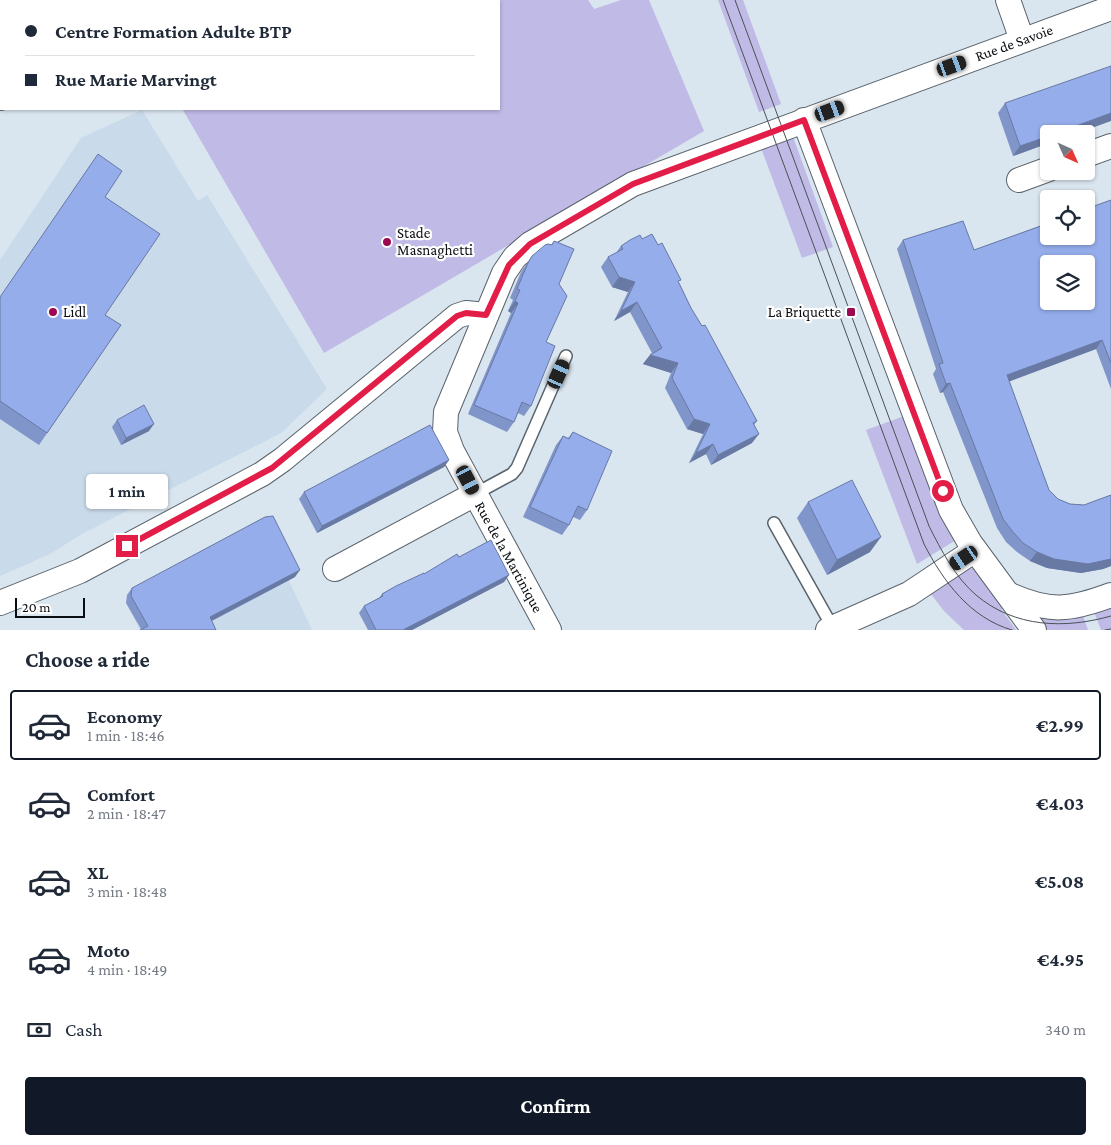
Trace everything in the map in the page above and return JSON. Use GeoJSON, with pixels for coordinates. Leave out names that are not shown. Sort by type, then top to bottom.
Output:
{"type":"FeatureCollection","features":[{"type":"Feature","properties":{"kind":"street"},"geometry":{"type":"LineString","coordinates":[[1008,0],[1022,40]]}},
{"type":"Feature","properties":{"kind":"street","name":"Rue de Savoie"},"geometry":{"type":"LineString","coordinates":[[804,120],[1111,8]]}},
{"type":"Feature","properties":{"kind":"street"},"geometry":{"type":"LineString","coordinates":[[804,120],[945,496],[959,526],[1034,630]]}},
{"type":"Feature","properties":{"kind":"street","name":"Rue de la Martinique"},"geometry":{"type":"LineString","coordinates":[[547,629],[448,440],[444,422],[446,412],[486,315],[509,265],[530,244],[633,184],[804,120]]}},
{"type":"Feature","properties":{"kind":"street"},"geometry":{"type":"LineString","coordinates":[[1095,152],[1111,146]]}},
{"type":"Feature","properties":{"kind":"street"},"geometry":{"type":"LineString","coordinates":[[1019,180],[1040,172]]}},
{"type":"Feature","properties":{"kind":"street"},"geometry":{"type":"LineString","coordinates":[[0,603],[80,571],[262,474],[288,455],[457,316],[466,313],[486,315]]}},
{"type":"Feature","properties":{"kind":"street"},"geometry":{"type":"LineString","coordinates":[[335,569],[475,494]]}},
{"type":"Feature","properties":{"kind":"street"},"geometry":{"type":"LineString","coordinates":[[831,629],[909,594],[975,550]]}},
{"type":"Feature","properties":{"kind":"street"},"geometry":{"type":"LineString","coordinates":[[1010,596],[1032,604],[1061,608],[1085,604],[1111,595]]}},
{"type":"Feature","properties":{"kind":"lane"},"geometry":{"type":"LineString","coordinates":[[475,494],[512,474],[517,468],[566,356]]}},
{"type":"Feature","properties":{"kind":"lane"},"geometry":{"type":"LineString","coordinates":[[774,523],[831,629]]}},
{"type":"Feature","properties":{"kind":"shaded area","name":"Stade Masnaghetti"},"geometry":{"type":"Polygon","coordinates":[[[500,0],[588,0],[594,9],[621,0],[649,0],[704,131],[324,353],[183,110],[500,110],[500,0]]]}},
{"type":"Feature","properties":{"kind":"shaded area"},"geometry":{"type":"Polygon","coordinates":[[[718,0],[743,0],[781,104],[759,112],[718,0]]]}},
{"type":"Feature","properties":{"kind":"shaded area"},"geometry":{"type":"Polygon","coordinates":[[[142,110],[198,201],[207,195],[327,389],[281,433],[80,535],[50,554],[0,576],[0,260],[81,138],[142,110]]]}},
{"type":"Feature","properties":{"kind":"shaded area"},"geometry":{"type":"Polygon","coordinates":[[[792,134],[833,247],[802,258],[760,145],[792,134]]]}},
{"type":"Feature","properties":{"kind":"shaded area"},"geometry":{"type":"Polygon","coordinates":[[[907,415],[956,540],[917,564],[866,430],[907,415]]]}},
{"type":"Feature","properties":{"kind":"shaded area"},"geometry":{"type":"Polygon","coordinates":[[[969,568],[977,570],[1007,610],[1001,609],[1016,630],[964,630],[944,611],[931,594],[930,592],[969,568]]]}},
{"type":"Feature","properties":{"kind":"shaded area"},"geometry":{"type":"Polygon","coordinates":[[[293,577],[289,581],[312,630],[140,630],[126,603],[130,593],[293,577]]]}},
{"type":"Feature","properties":{"kind":"shaded area"},"geometry":{"type":"Polygon","coordinates":[[[1111,604],[1111,630],[1101,630],[1093,609],[1111,604]]]}},
{"type":"Feature","properties":{"kind":"shaded area"},"geometry":{"type":"Polygon","coordinates":[[[1032,612],[1082,613],[1088,630],[1045,630],[1032,612]]]}},
{"type":"Feature","properties":{"kind":"building"},"geometry":{"type":"Polygon","coordinates":[[[1111,66],[1111,113],[1078,125],[1040,125],[1040,139],[1020,146],[1005,103],[1111,66]]]}},
{"type":"Feature","properties":{"kind":"building","name":"Lidl"},"geometry":{"type":"Polygon","coordinates":[[[98,154],[122,171],[105,197],[160,234],[105,315],[121,325],[47,433],[0,401],[0,297],[98,154]]]}},
{"type":"Feature","properties":{"kind":"building"},"geometry":{"type":"Polygon","coordinates":[[[1111,200],[1111,363],[1102,340],[1007,375],[1049,490],[1058,499],[1070,504],[1084,505],[1111,495],[1111,559],[1088,564],[1054,559],[1037,552],[1023,543],[1003,519],[950,383],[946,384],[939,364],[943,363],[903,240],[963,221],[974,250],[1040,226],[1040,245],[1095,245],[1095,206],[1111,200]]]}},
{"type":"Feature","properties":{"kind":"building"},"geometry":{"type":"Polygon","coordinates":[[[652,234],[658,245],[662,243],[681,280],[678,281],[691,308],[702,326],[705,325],[757,421],[753,423],[759,434],[718,455],[713,444],[696,453],[710,424],[694,419],[672,378],[678,363],[650,355],[662,348],[637,302],[621,311],[635,282],[619,277],[608,257],[623,249],[621,246],[630,240],[640,235],[642,239],[652,234]]]}},
{"type":"Feature","properties":{"kind":"building"},"geometry":{"type":"Polygon","coordinates":[[[554,241],[574,249],[559,284],[567,296],[546,342],[555,346],[531,406],[522,402],[514,422],[474,405],[518,303],[515,301],[520,290],[517,289],[528,263],[532,256],[545,245],[552,245],[554,241]]]}},
{"type":"Feature","properties":{"kind":"building"},"geometry":{"type":"Polygon","coordinates":[[[144,405],[154,424],[126,438],[117,420],[144,405]]]}},
{"type":"Feature","properties":{"kind":"building"},"geometry":{"type":"Polygon","coordinates":[[[430,425],[449,460],[322,526],[304,492],[430,425]]]}},
{"type":"Feature","properties":{"kind":"building"},"geometry":{"type":"Polygon","coordinates":[[[573,432],[612,451],[587,510],[578,506],[569,525],[530,507],[563,436],[569,439],[573,432]]]}},
{"type":"Feature","properties":{"kind":"building"},"geometry":{"type":"Polygon","coordinates":[[[852,480],[881,537],[837,560],[808,502],[852,480]]]}},
{"type":"Feature","properties":{"kind":"building"},"geometry":{"type":"Polygon","coordinates":[[[273,516],[300,570],[210,617],[216,630],[140,630],[148,626],[131,596],[132,588],[265,517],[273,516]]]}},
{"type":"Feature","properties":{"kind":"building"},"geometry":{"type":"Polygon","coordinates":[[[491,540],[509,575],[403,630],[376,630],[364,606],[383,596],[382,594],[396,586],[424,574],[457,554],[459,557],[491,540]]]}},
{"type":"Feature","properties":{"kind":"tram line"},"geometry":{"type":"LineString","coordinates":[[723,0],[924,544],[940,571],[959,596],[983,617],[1012,630]]}},
{"type":"Feature","properties":{"kind":"tram line"},"geometry":{"type":"LineString","coordinates":[[735,0],[929,526],[949,563],[961,580],[976,595],[991,606],[1024,620],[1058,624],[1076,623],[1111,616]]}},
{"type":"Feature","properties":{"kind":"tram line"},"geometry":{"type":"LineString","coordinates":[[1105,630],[1111,629]]}},
{"type":"Feature","properties":{"kind":"place","name":"Stade Masnaghetti"},"geometry":{"type":"Point","coordinates":[387,242]}},
{"type":"Feature","properties":{"kind":"place","name":"Lidl"},"geometry":{"type":"Point","coordinates":[53,312]}},
{"type":"Feature","properties":{"kind":"place","name":"La Briquette"},"geometry":{"type":"Point","coordinates":[851,312]}},
{"type":"Feature","properties":{"kind":"route"},"geometry":{"type":"LineString","coordinates":[[127,546],[272,468],[449,321],[466,313],[486,315],[504,273],[509,265],[530,244],[633,184],[804,120],[943,491]]}}]}
